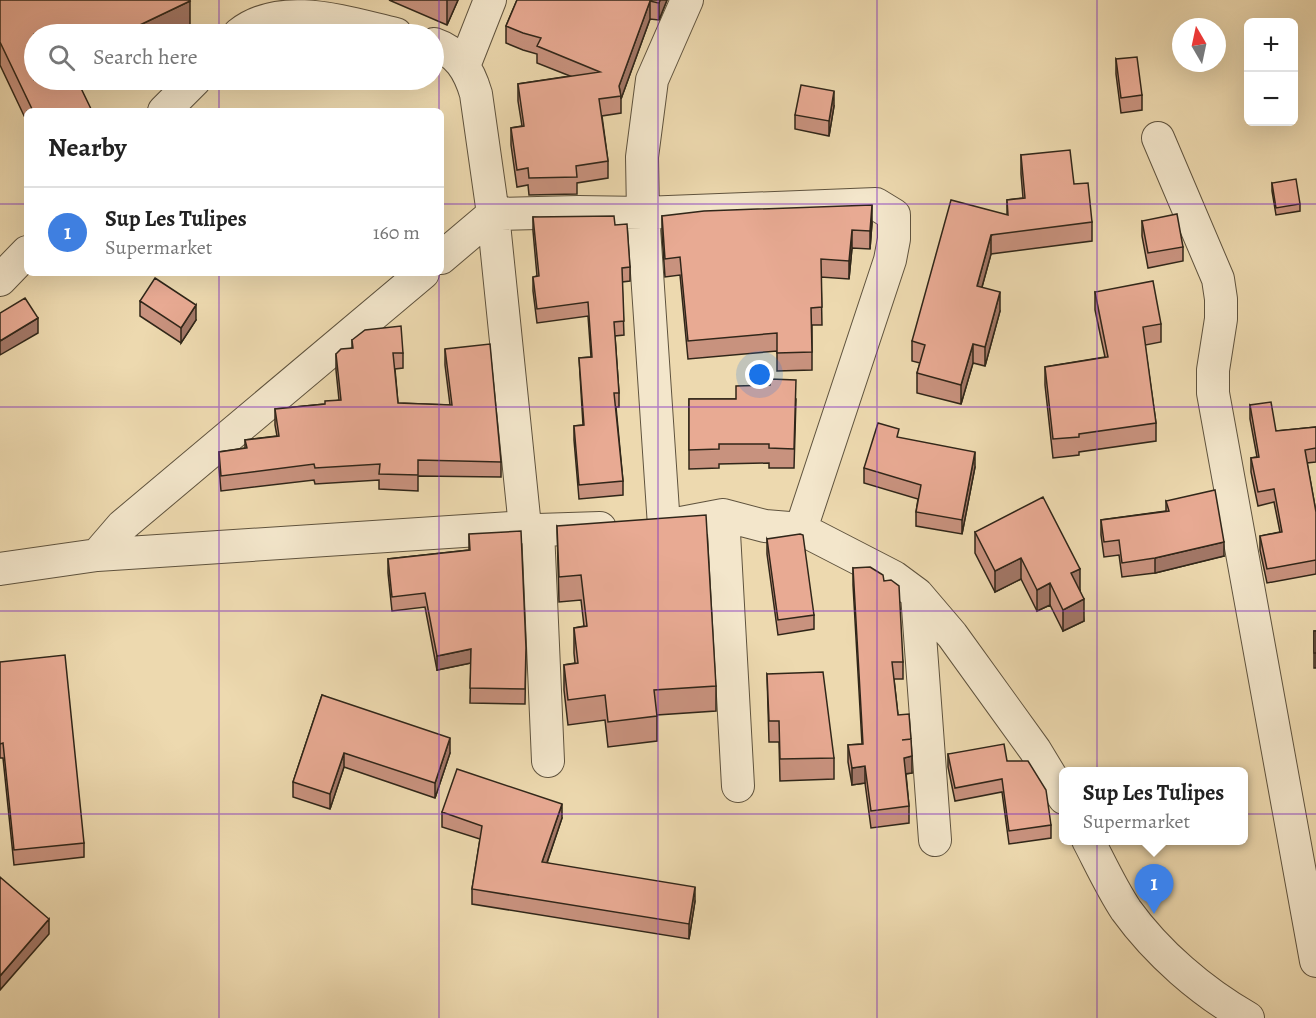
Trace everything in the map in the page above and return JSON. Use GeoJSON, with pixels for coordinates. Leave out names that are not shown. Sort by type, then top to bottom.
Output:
{"type":"FeatureCollection","features":[{"type":"Feature","properties":{"kind":"street"},"geometry":{"type":"LineString","coordinates":[[464,66],[490,0]]}},
{"type":"Feature","properties":{"kind":"street"},"geometry":{"type":"LineString","coordinates":[[645,526],[642,157],[652,80],[687,0]]}},
{"type":"Feature","properties":{"kind":"street"},"geometry":{"type":"LineString","coordinates":[[254,24],[276,16],[295,13],[354,24]]}},
{"type":"Feature","properties":{"kind":"street"},"geometry":{"type":"LineString","coordinates":[[444,49],[454,54],[464,66],[472,79],[476,94],[531,528],[548,760]]}},
{"type":"Feature","properties":{"kind":"street"},"geometry":{"type":"LineString","coordinates":[[167,108],[185,90]]}},
{"type":"Feature","properties":{"kind":"street"},"geometry":{"type":"LineString","coordinates":[[1158,138],[1218,279],[1221,319],[1213,370],[1213,393],[1316,962]]}},
{"type":"Feature","properties":{"kind":"street"},"geometry":{"type":"LineString","coordinates":[[444,255],[493,214],[643,213],[876,204],[894,215],[894,240],[890,260],[801,529]]}},
{"type":"Feature","properties":{"kind":"street"},"geometry":{"type":"LineString","coordinates":[[0,280],[24,255]]}},
{"type":"Feature","properties":{"kind":"street"},"geometry":{"type":"LineString","coordinates":[[97,555],[122,526],[419,276]]}},
{"type":"Feature","properties":{"kind":"street"},"geometry":{"type":"LineString","coordinates":[[723,515],[738,786]]}},
{"type":"Feature","properties":{"kind":"street"},"geometry":{"type":"LineString","coordinates":[[0,568],[97,555],[531,528],[645,526],[723,515],[765,526],[801,529],[894,577],[917,594],[952,635],[1035,750],[1059,790]]}},
{"type":"Feature","properties":{"kind":"street"},"geometry":{"type":"LineString","coordinates":[[917,594],[935,840]]}},
{"type":"Feature","properties":{"kind":"street"},"geometry":{"type":"LineString","coordinates":[[1091,845],[1126,910],[1172,962],[1208,992],[1248,1018]]}},
{"type":"Feature","properties":{"kind":"building"},"geometry":{"type":"Polygon","coordinates":[[[0,0],[190,1],[142,24],[24,24],[24,90],[82,90],[91,108],[32,108],[0,42],[0,0]]]}},
{"type":"Feature","properties":{"kind":"building"},"geometry":{"type":"Polygon","coordinates":[[[517,0],[660,0],[659,3],[650,1],[619,86],[621,96],[599,99],[608,161],[576,166],[577,177],[529,178],[528,168],[517,170],[511,128],[524,126],[518,84],[600,72],[537,46],[541,38],[506,26],[517,0]]]}},
{"type":"Feature","properties":{"kind":"building"},"geometry":{"type":"Polygon","coordinates":[[[1137,57],[1142,95],[1121,98],[1116,59],[1137,57]]]}},
{"type":"Feature","properties":{"kind":"building"},"geometry":{"type":"Polygon","coordinates":[[[801,85],[834,91],[829,121],[795,115],[801,85]]]}},
{"type":"Feature","properties":{"kind":"building"},"geometry":{"type":"Polygon","coordinates":[[[1070,150],[1074,184],[1088,183],[1092,222],[991,235],[977,286],[1000,292],[985,347],[973,344],[961,385],[917,373],[925,345],[912,341],[951,200],[1008,215],[1007,200],[1025,198],[1021,155],[1070,150]]]}},
{"type":"Feature","properties":{"kind":"building"},"geometry":{"type":"Polygon","coordinates":[[[1296,179],[1300,204],[1276,208],[1272,183],[1296,179]]]}},
{"type":"Feature","properties":{"kind":"building"},"geometry":{"type":"Polygon","coordinates":[[[872,205],[870,231],[852,230],[849,261],[821,259],[822,307],[811,308],[812,352],[777,353],[777,333],[688,341],[680,257],[665,259],[662,216],[704,211],[872,205]]]}},
{"type":"Feature","properties":{"kind":"building"},"geometry":{"type":"Polygon","coordinates":[[[1177,214],[1183,247],[1148,253],[1142,221],[1177,214]]]}},
{"type":"Feature","properties":{"kind":"building"},"geometry":{"type":"Polygon","coordinates":[[[614,216],[615,225],[627,224],[630,267],[622,268],[624,321],[614,322],[619,393],[614,393],[623,481],[579,485],[574,426],[584,425],[579,358],[592,357],[588,302],[537,309],[533,277],[539,276],[533,217],[614,216]]]}},
{"type":"Feature","properties":{"kind":"building"},"geometry":{"type":"Polygon","coordinates":[[[155,278],[196,305],[181,328],[140,301],[155,278]]]}},
{"type":"Feature","properties":{"kind":"building"},"geometry":{"type":"Polygon","coordinates":[[[1153,281],[1161,324],[1143,327],[1156,423],[1079,434],[1079,437],[1053,439],[1045,367],[1108,357],[1095,292],[1153,281]]]}},
{"type":"Feature","properties":{"kind":"building"},"geometry":{"type":"Polygon","coordinates":[[[25,298],[38,318],[0,341],[0,313],[25,298]]]}},
{"type":"Feature","properties":{"kind":"building"},"geometry":{"type":"Polygon","coordinates":[[[401,326],[403,353],[393,353],[398,403],[452,405],[445,349],[490,344],[501,462],[418,460],[418,475],[379,474],[380,464],[315,468],[314,464],[221,476],[219,452],[247,448],[245,440],[279,436],[275,409],[325,404],[325,401],[341,400],[336,354],[341,349],[353,348],[352,340],[365,330],[401,326]]]}},
{"type":"Feature","properties":{"kind":"building"},"geometry":{"type":"Polygon","coordinates":[[[770,379],[796,380],[794,449],[769,448],[769,444],[719,444],[719,449],[689,450],[689,399],[736,399],[736,386],[770,385],[770,379]]]}},
{"type":"Feature","properties":{"kind":"building"},"geometry":{"type":"Polygon","coordinates":[[[1271,402],[1276,431],[1316,427],[1316,448],[1305,450],[1316,512],[1316,560],[1267,569],[1260,536],[1282,532],[1274,489],[1258,492],[1251,458],[1259,457],[1250,405],[1271,402]]]}},
{"type":"Feature","properties":{"kind":"building"},"geometry":{"type":"Polygon","coordinates":[[[878,423],[899,429],[897,437],[975,452],[962,520],[916,512],[921,485],[864,468],[878,423]]]}},
{"type":"Feature","properties":{"kind":"building"},"geometry":{"type":"Polygon","coordinates":[[[1215,490],[1224,542],[1122,563],[1119,540],[1104,542],[1101,520],[1169,511],[1166,501],[1215,490]]]}},
{"type":"Feature","properties":{"kind":"building"},"geometry":{"type":"Polygon","coordinates":[[[1043,497],[1080,569],[1071,573],[1084,599],[1063,610],[1050,583],[1037,590],[1021,558],[995,571],[975,532],[1043,497]]]}},
{"type":"Feature","properties":{"kind":"building"},"geometry":{"type":"Polygon","coordinates":[[[706,515],[716,686],[654,690],[657,716],[608,722],[605,695],[568,700],[564,665],[578,663],[574,628],[587,626],[581,575],[559,577],[557,526],[706,515]]]}},
{"type":"Feature","properties":{"kind":"building"},"geometry":{"type":"Polygon","coordinates":[[[521,531],[526,648],[525,689],[470,688],[471,649],[437,656],[425,593],[392,597],[388,559],[470,550],[469,534],[521,531]]]}},
{"type":"Feature","properties":{"kind":"building"},"geometry":{"type":"Polygon","coordinates":[[[803,535],[814,615],[778,620],[767,539],[803,535]]]}},
{"type":"Feature","properties":{"kind":"building"},"geometry":{"type":"Polygon","coordinates":[[[870,567],[883,575],[884,581],[891,580],[899,586],[903,662],[892,662],[898,715],[909,714],[912,756],[904,758],[909,806],[871,811],[865,766],[852,768],[848,745],[863,744],[853,568],[870,567]]]}},
{"type":"Feature","properties":{"kind":"building"},"geometry":{"type":"Polygon","coordinates":[[[1314,631],[1316,631],[1316,653],[1314,653],[1314,631]]]}},
{"type":"Feature","properties":{"kind":"building"},"geometry":{"type":"Polygon","coordinates":[[[65,655],[84,843],[14,850],[3,743],[0,744],[0,662],[65,655]]]}},
{"type":"Feature","properties":{"kind":"building"},"geometry":{"type":"Polygon","coordinates":[[[823,672],[834,758],[780,759],[779,721],[769,721],[767,674],[823,672]]]}},
{"type":"Feature","properties":{"kind":"building"},"geometry":{"type":"Polygon","coordinates":[[[322,695],[450,738],[435,783],[344,753],[330,794],[293,782],[322,695]]]}},
{"type":"Feature","properties":{"kind":"building"},"geometry":{"type":"Polygon","coordinates":[[[1004,744],[1007,761],[1028,761],[1046,790],[1051,825],[1009,831],[1002,779],[955,788],[948,754],[1004,744]]]}},
{"type":"Feature","properties":{"kind":"building"},"geometry":{"type":"Polygon","coordinates":[[[457,769],[562,804],[542,862],[695,887],[689,924],[472,889],[482,826],[442,812],[457,769]]]}},
{"type":"Feature","properties":{"kind":"building"},"geometry":{"type":"Polygon","coordinates":[[[0,877],[49,919],[0,976],[0,877]]]}},
{"type":"Feature","properties":{"kind":"place","name":"Sup Les Tulipes"},"geometry":{"type":"Point","coordinates":[1154,914]}}]}
